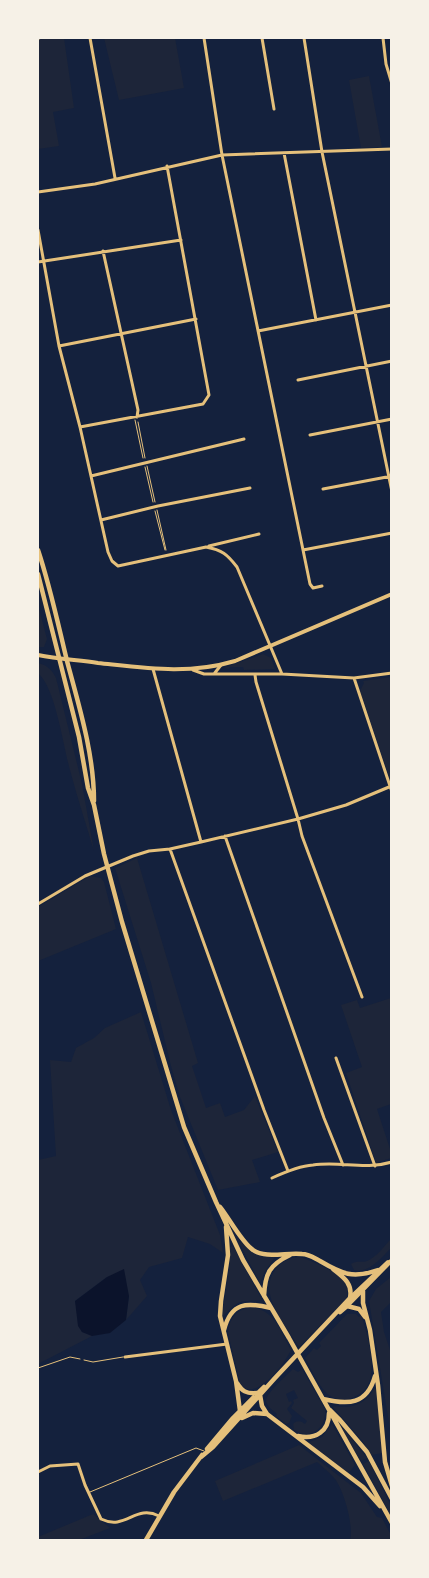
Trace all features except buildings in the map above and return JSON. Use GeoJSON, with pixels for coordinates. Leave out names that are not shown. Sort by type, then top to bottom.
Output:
{"type":"FeatureCollection","features":[{"type":"Feature","properties":{"kind":"main road"},"geometry":{"type":"LineString","coordinates":[[38,550],[47,578],[90,761],[94,787],[94,804]]}},
{"type":"Feature","properties":{"kind":"main road"},"geometry":{"type":"LineString","coordinates":[[38,574],[79,737],[88,788],[94,804],[132,960],[172,1094],[184,1127],[243,1260],[392,1523]]}},
{"type":"Feature","properties":{"kind":"main road"},"geometry":{"type":"LineString","coordinates":[[216,1202],[230,1219],[248,1247],[254,1251],[264,1254],[308,1255],[333,1268],[355,1276],[378,1270]]}},
{"type":"Feature","properties":{"kind":"main road"},"geometry":{"type":"LineString","coordinates":[[227,1226],[228,1255],[220,1316],[236,1381],[240,1410]]}},
{"type":"Feature","properties":{"kind":"main road"},"geometry":{"type":"LineString","coordinates":[[264,1297],[266,1279],[270,1269],[279,1260],[292,1254]]}},
{"type":"Feature","properties":{"kind":"main road"},"geometry":{"type":"LineString","coordinates":[[146,1540],[179,1485],[240,1410],[275,1378],[350,1298],[349,1285],[346,1279],[333,1268]]}},
{"type":"Feature","properties":{"kind":"main road"},"geometry":{"type":"LineString","coordinates":[[363,1291],[363,1303],[373,1349],[378,1385],[385,1462],[392,1486]]}},
{"type":"Feature","properties":{"kind":"main road"},"geometry":{"type":"LineString","coordinates":[[224,1331],[232,1313],[241,1305],[256,1304],[271,1308]]}},
{"type":"Feature","properties":{"kind":"main road"},"geometry":{"type":"LineString","coordinates":[[332,1318],[348,1306],[358,1309],[367,1320]]}},
{"type":"Feature","properties":{"kind":"main road"},"geometry":{"type":"LineString","coordinates":[[323,1399],[344,1403],[358,1400],[371,1388],[376,1375]]}},
{"type":"Feature","properties":{"kind":"main road"},"geometry":{"type":"LineString","coordinates":[[236,1381],[245,1392],[259,1394]]}},
{"type":"Feature","properties":{"kind":"main road"},"geometry":{"type":"LineString","coordinates":[[259,1394],[262,1406],[268,1414],[363,1487],[384,1510]]}},
{"type":"Feature","properties":{"kind":"main road"},"geometry":{"type":"LineString","coordinates":[[201,1457],[239,1419],[259,1394]]}},
{"type":"Feature","properties":{"kind":"main road"},"geometry":{"type":"LineString","coordinates":[[296,1436],[307,1438],[318,1435],[327,1425],[329,1409]]}},
{"type":"Feature","properties":{"kind":"main road"},"geometry":{"type":"LineString","coordinates":[[329,1409],[367,1452],[392,1499]]}},
{"type":"Feature","properties":{"kind":"main road"},"geometry":{"type":"LineString","coordinates":[[239,1419],[253,1413],[268,1414]]}},
{"type":"Feature","properties":{"kind":"street"},"geometry":{"type":"LineString","coordinates":[[90,38],[115,178]]}},
{"type":"Feature","properties":{"kind":"street"},"geometry":{"type":"LineString","coordinates":[[204,38],[222,155],[303,550],[311,587],[322,586]]}},
{"type":"Feature","properties":{"kind":"street"},"geometry":{"type":"LineString","coordinates":[[262,38],[274,109]]}},
{"type":"Feature","properties":{"kind":"street"},"geometry":{"type":"LineString","coordinates":[[304,38],[322,152],[392,492]]}},
{"type":"Feature","properties":{"kind":"street"},"geometry":{"type":"LineString","coordinates":[[383,38],[386,64],[392,84]]}},
{"type":"Feature","properties":{"kind":"street"},"geometry":{"type":"LineString","coordinates":[[38,192],[94,184],[222,155],[392,150]]}},
{"type":"Feature","properties":{"kind":"street"},"geometry":{"type":"LineString","coordinates":[[284,153],[316,320]]}},
{"type":"Feature","properties":{"kind":"street"},"geometry":{"type":"LineString","coordinates":[[80,427],[203,404],[209,396],[167,166]]}},
{"type":"Feature","properties":{"kind":"street"},"geometry":{"type":"LineString","coordinates":[[38,230],[59,346],[80,427],[108,552],[112,560],[118,566],[259,534]]}},
{"type":"Feature","properties":{"kind":"street"},"geometry":{"type":"LineString","coordinates":[[38,262],[180,240]]}},
{"type":"Feature","properties":{"kind":"street"},"geometry":{"type":"LineString","coordinates":[[103,251],[138,410],[136,417]]}},
{"type":"Feature","properties":{"kind":"street"},"geometry":{"type":"LineString","coordinates":[[258,331],[392,305]]}},
{"type":"Feature","properties":{"kind":"street"},"geometry":{"type":"LineString","coordinates":[[59,346],[196,319]]}},
{"type":"Feature","properties":{"kind":"street"},"geometry":{"type":"LineString","coordinates":[[298,380],[392,361]]}},
{"type":"Feature","properties":{"kind":"street"},"geometry":{"type":"LineString","coordinates":[[310,435],[392,419]]}},
{"type":"Feature","properties":{"kind":"street"},"geometry":{"type":"LineString","coordinates":[[91,476],[244,439]]}},
{"type":"Feature","properties":{"kind":"street"},"geometry":{"type":"LineString","coordinates":[[323,489],[390,476]]}},
{"type":"Feature","properties":{"kind":"street"},"geometry":{"type":"LineString","coordinates":[[101,520],[250,488]]}},
{"type":"Feature","properties":{"kind":"street"},"geometry":{"type":"LineString","coordinates":[[303,550],[392,532]]}},
{"type":"Feature","properties":{"kind":"street"},"geometry":{"type":"LineString","coordinates":[[206,547],[219,549],[230,557],[237,567],[282,674]]}},
{"type":"Feature","properties":{"kind":"street"},"geometry":{"type":"LineString","coordinates":[[38,654],[59,659],[153,669],[193,670],[235,661],[392,594]]}},
{"type":"Feature","properties":{"kind":"street"},"geometry":{"type":"LineString","coordinates":[[214,674],[220,665]]}},
{"type":"Feature","properties":{"kind":"street"},"geometry":{"type":"LineString","coordinates":[[153,669],[201,842]]}},
{"type":"Feature","properties":{"kind":"street"},"geometry":{"type":"LineString","coordinates":[[193,670],[204,674],[282,674],[354,678],[392,673]]}},
{"type":"Feature","properties":{"kind":"street"},"geometry":{"type":"LineString","coordinates":[[255,674],[302,836],[362,997]]}},
{"type":"Feature","properties":{"kind":"street"},"geometry":{"type":"LineString","coordinates":[[354,678],[388,787],[392,792]]}},
{"type":"Feature","properties":{"kind":"street"},"geometry":{"type":"LineString","coordinates":[[38,904],[78,880],[108,866],[149,851],[170,849],[298,819],[346,805],[388,787]]}},
{"type":"Feature","properties":{"kind":"street"},"geometry":{"type":"LineString","coordinates":[[225,836],[324,1118],[343,1165]]}},
{"type":"Feature","properties":{"kind":"street"},"geometry":{"type":"LineString","coordinates":[[170,849],[264,1110],[288,1171]]}},
{"type":"Feature","properties":{"kind":"street"},"geometry":{"type":"LineString","coordinates":[[336,1058],[375,1166]]}},
{"type":"Feature","properties":{"kind":"street"},"geometry":{"type":"LineString","coordinates":[[272,1178],[288,1171],[314,1164],[375,1166],[392,1162]]}},
{"type":"Feature","properties":{"kind":"street"},"geometry":{"type":"LineString","coordinates":[[350,1298],[392,1259]]}},
{"type":"Feature","properties":{"kind":"street"},"geometry":{"type":"LineString","coordinates":[[348,1306],[392,1259]]}},
{"type":"Feature","properties":{"kind":"street"},"geometry":{"type":"LineString","coordinates":[[125,1357],[227,1344]]}},
{"type":"Feature","properties":{"kind":"street"},"geometry":{"type":"LineString","coordinates":[[38,1472],[50,1466],[78,1464],[85,1485],[101,1519],[110,1523],[116,1523],[146,1512],[159,1516]]}},
{"type":"Feature","properties":{"kind":"lane"},"geometry":{"type":"LineString","coordinates":[[84,1360],[93,1362],[125,1357]]}},
{"type":"Feature","properties":{"kind":"lane"},"geometry":{"type":"LineString","coordinates":[[89,1492],[196,1448],[205,1452]]}},
{"type":"Feature","properties":{"kind":"path"},"geometry":{"type":"LineString","coordinates":[[136,417],[167,556]]}},
{"type":"Feature","properties":{"kind":"path"},"geometry":{"type":"LineString","coordinates":[[38,1368],[70,1357],[84,1360]]}},
{"type":"Feature","properties":{"kind":"shaded area"},"geometry":{"type":"Polygon","coordinates":[[[64,38],[74,108],[53,112],[59,146],[38,149],[38,40],[64,38]]]}},
{"type":"Feature","properties":{"kind":"shaded area"},"geometry":{"type":"Polygon","coordinates":[[[104,38],[175,38],[184,88],[119,100],[104,38]]]}},
{"type":"Feature","properties":{"kind":"shaded area"},"geometry":{"type":"Polygon","coordinates":[[[369,76],[382,147],[361,148],[349,80],[369,76]]]}},
{"type":"Feature","properties":{"kind":"shaded area"},"geometry":{"type":"Polygon","coordinates":[[[38,605],[47,639],[44,647],[38,647],[38,605]]]}},
{"type":"Feature","properties":{"kind":"shaded area"},"geometry":{"type":"Polygon","coordinates":[[[263,654],[271,658],[275,669],[244,670],[243,667],[223,668],[263,654]]]}},
{"type":"Feature","properties":{"kind":"shaded area"},"geometry":{"type":"Polygon","coordinates":[[[38,663],[49,668],[56,678],[82,784],[94,851],[67,760],[54,704],[50,692],[38,673],[38,663]]]}},
{"type":"Feature","properties":{"kind":"shaded area"},"geometry":{"type":"Polygon","coordinates":[[[392,677],[391,782],[360,691],[364,683],[363,681],[392,677]]]}},
{"type":"Feature","properties":{"kind":"shaded area"},"geometry":{"type":"Polygon","coordinates":[[[137,858],[198,1063],[192,1066],[206,1108],[220,1103],[225,1117],[244,1110],[255,1096],[278,1152],[252,1160],[260,1182],[218,1190],[180,1097],[151,983],[115,868],[137,858]]]}},
{"type":"Feature","properties":{"kind":"shaded area"},"geometry":{"type":"Polygon","coordinates":[[[90,876],[101,878],[104,882],[116,929],[38,961],[38,907],[90,876]]]}},
{"type":"Feature","properties":{"kind":"shaded area"},"geometry":{"type":"Polygon","coordinates":[[[391,998],[391,1104],[377,1109],[391,1152],[391,1158],[376,1163],[346,1073],[362,1067],[341,1005],[357,1000],[360,1008],[391,998]]]}},
{"type":"Feature","properties":{"kind":"shaded area"},"geometry":{"type":"Polygon","coordinates":[[[141,1012],[171,1110],[220,1235],[223,1253],[210,1244],[188,1237],[182,1258],[149,1267],[140,1280],[147,1296],[126,1320],[129,1296],[107,1277],[75,1301],[82,1332],[92,1336],[38,1364],[38,1160],[56,1156],[50,1060],[71,1062],[76,1048],[94,1038],[105,1028],[141,1012]]]}},
{"type":"Feature","properties":{"kind":"shaded area"},"geometry":{"type":"Polygon","coordinates":[[[391,1239],[391,1248],[375,1264],[365,1270],[354,1270],[351,1264],[371,1259],[391,1239]]]}},
{"type":"Feature","properties":{"kind":"shaded area"},"geometry":{"type":"Polygon","coordinates":[[[242,1242],[249,1250],[256,1254],[265,1257],[275,1257],[265,1271],[260,1283],[239,1243],[242,1242]]]}},
{"type":"Feature","properties":{"kind":"shaded area"},"geometry":{"type":"Polygon","coordinates":[[[233,1246],[262,1300],[241,1302],[233,1306],[223,1316],[230,1264],[230,1247],[233,1246]]]}},
{"type":"Feature","properties":{"kind":"shaded area"},"geometry":{"type":"Polygon","coordinates":[[[298,1257],[315,1263],[341,1277],[347,1287],[346,1299],[299,1347],[275,1310],[269,1289],[270,1279],[277,1267],[291,1258],[298,1257]]]}},
{"type":"Feature","properties":{"kind":"shaded area"},"geometry":{"type":"Polygon","coordinates":[[[124,1269],[129,1296],[126,1320],[110,1333],[92,1336],[82,1332],[78,1326],[75,1301],[107,1277],[124,1269]]]}},
{"type":"Feature","properties":{"kind":"shaded area"},"geometry":{"type":"Polygon","coordinates":[[[391,1277],[391,1302],[381,1312],[384,1332],[391,1353],[391,1435],[369,1301],[376,1289],[391,1277]]]}},
{"type":"Feature","properties":{"kind":"shaded area"},"geometry":{"type":"Polygon","coordinates":[[[253,1307],[267,1313],[272,1318],[281,1330],[291,1350],[276,1372],[261,1386],[253,1389],[246,1388],[240,1383],[228,1333],[232,1318],[243,1309],[253,1307]]]}},
{"type":"Feature","properties":{"kind":"shaded area"},"geometry":{"type":"Polygon","coordinates":[[[347,1314],[356,1314],[359,1317],[361,1315],[370,1347],[372,1364],[368,1385],[361,1393],[346,1400],[330,1396],[324,1390],[305,1358],[314,1348],[317,1350],[321,1346],[319,1343],[347,1314]]]}},
{"type":"Feature","properties":{"kind":"shaded area"},"geometry":{"type":"Polygon","coordinates":[[[293,1369],[298,1372],[302,1369],[325,1409],[323,1422],[316,1431],[311,1433],[300,1433],[294,1430],[294,1423],[299,1421],[305,1424],[307,1421],[291,1408],[294,1403],[293,1400],[298,1398],[294,1390],[286,1394],[289,1402],[291,1401],[292,1403],[287,1409],[292,1416],[289,1423],[286,1424],[276,1416],[277,1414],[269,1407],[266,1401],[269,1393],[293,1369]]]}},
{"type":"Feature","properties":{"kind":"shaded area"},"geometry":{"type":"Polygon","coordinates":[[[376,1389],[383,1453],[371,1455],[363,1442],[333,1407],[349,1407],[358,1404],[365,1400],[376,1389]]]}},
{"type":"Feature","properties":{"kind":"shaded area"},"geometry":{"type":"Polygon","coordinates":[[[335,1418],[367,1458],[361,1461],[335,1418]]]}},
{"type":"Feature","properties":{"kind":"shaded area"},"geometry":{"type":"Polygon","coordinates":[[[332,1424],[355,1465],[348,1474],[307,1443],[322,1437],[332,1424]]]}},
{"type":"Feature","properties":{"kind":"shaded area"},"geometry":{"type":"Polygon","coordinates":[[[299,1445],[361,1493],[377,1517],[382,1518],[391,1535],[391,1540],[350,1540],[351,1526],[342,1492],[335,1479],[317,1462],[223,1501],[215,1481],[299,1445]]]}},
{"type":"Feature","properties":{"kind":"shaded area"},"geometry":{"type":"Polygon","coordinates":[[[369,1461],[391,1506],[391,1516],[363,1464],[369,1461]]]}},
{"type":"Feature","properties":{"kind":"shaded area"},"geometry":{"type":"Polygon","coordinates":[[[93,1514],[110,1528],[79,1540],[38,1540],[38,1537],[93,1514]]]}}]}
